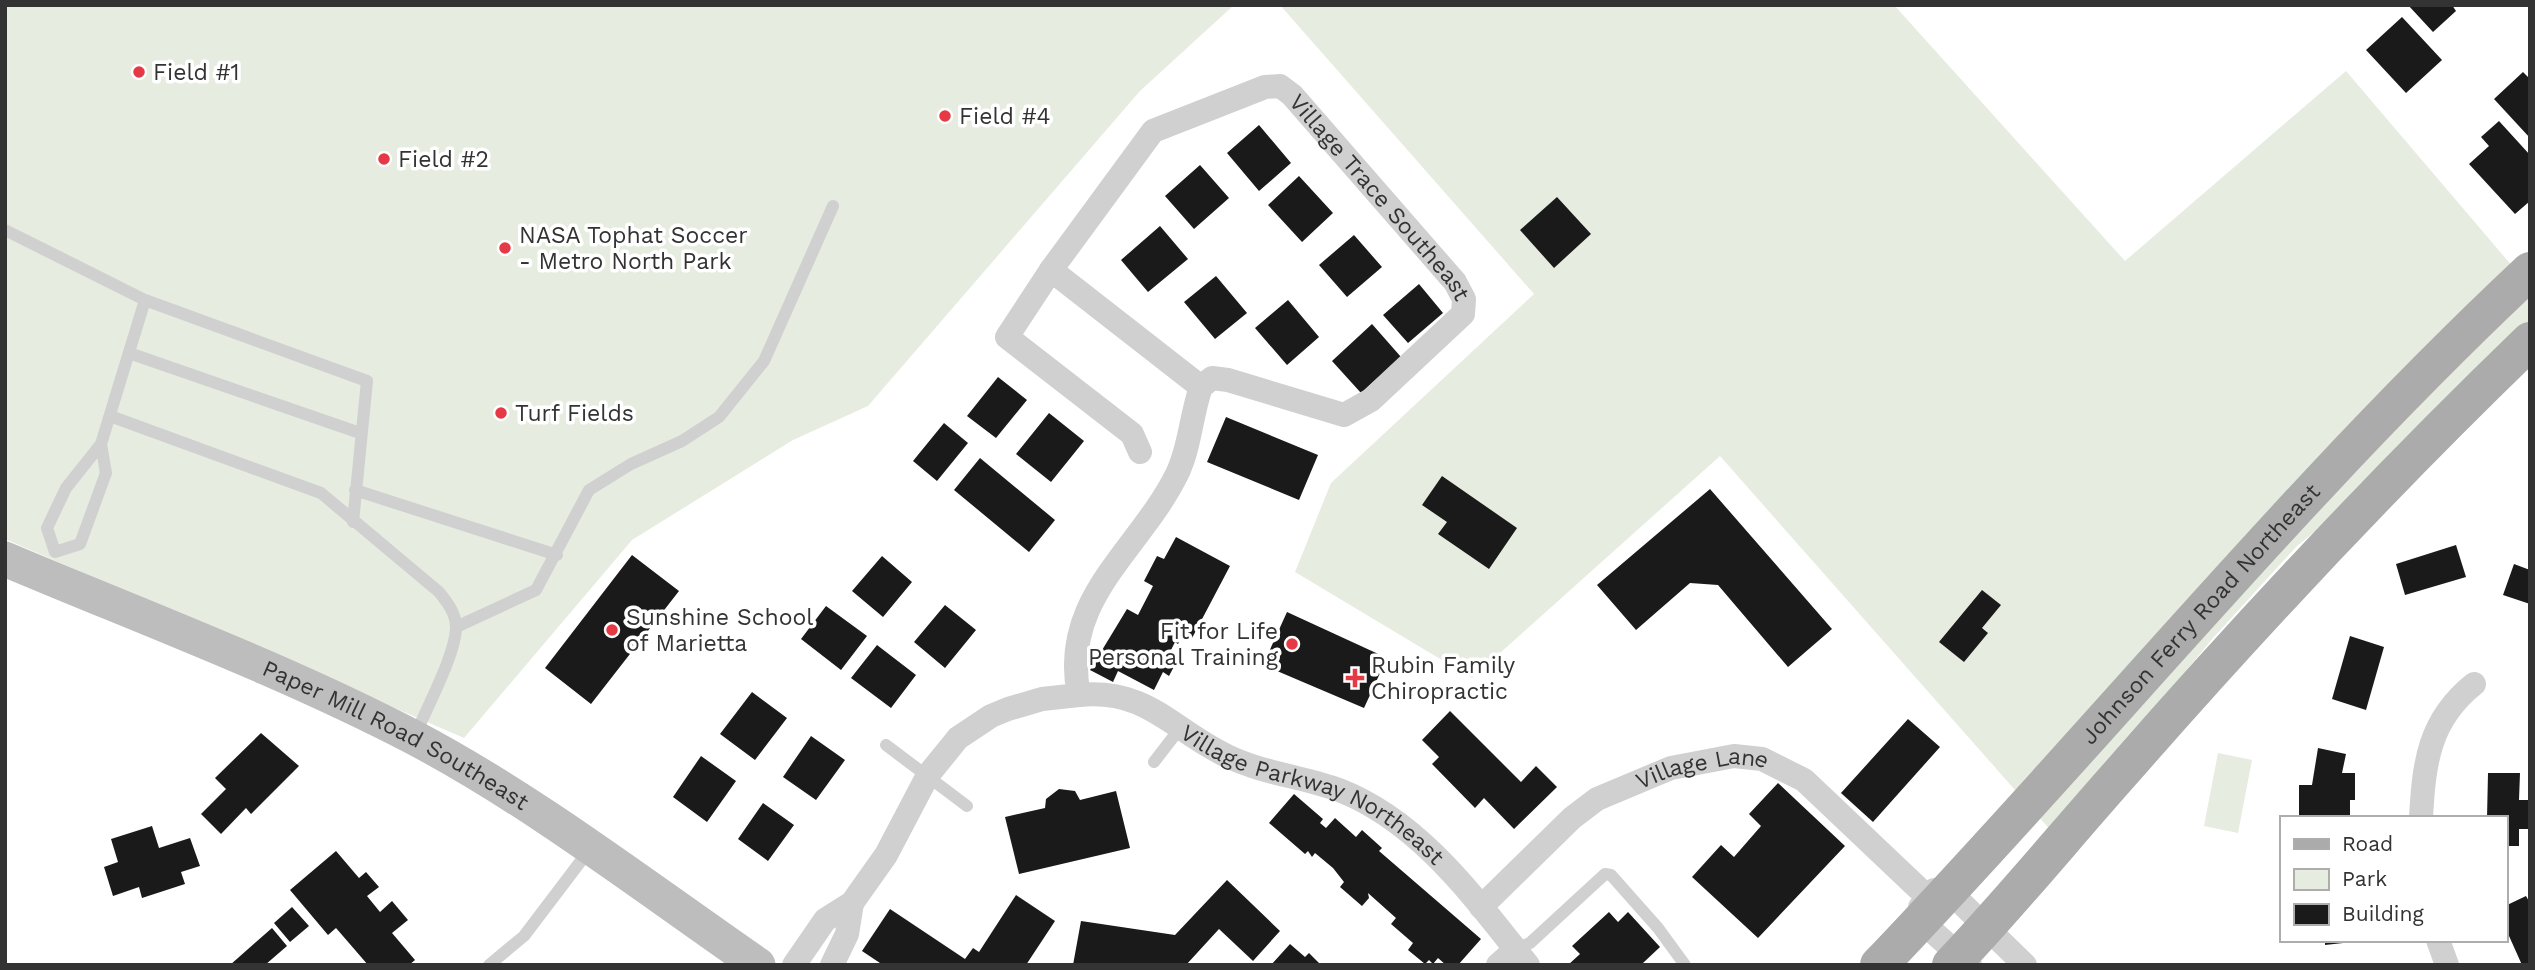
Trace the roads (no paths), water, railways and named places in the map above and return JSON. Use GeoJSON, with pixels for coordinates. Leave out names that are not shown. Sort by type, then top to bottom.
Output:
{"type":"FeatureCollection","features":[{"type":"Feature","properties":{"kind":"main road","name":"Johnson Ferry Road Northeast"},"geometry":{"type":"LineString","coordinates":[[1879,965],[1930,900],[2284,520],[2481,317],[2530,271]]}},
{"type":"Feature","properties":{"kind":"main road","name":"Johnson Ferry Road Northeast"},"geometry":{"type":"LineString","coordinates":[[1960,962],[1988,926],[2227,655],[2317,558],[2530,341]]}},
{"type":"Feature","properties":{"kind":"street","name":"Village Trace Southeast"},"geometry":{"type":"LineString","coordinates":[[1140,452],[1132,434],[1007,337],[1051,270],[1153,131],[1265,87],[1280,86],[1455,282],[1464,299],[1464,314],[1371,400],[1344,415],[1227,380],[1212,378],[1201,387]]}},
{"type":"Feature","properties":{"kind":"street"},"geometry":{"type":"LineString","coordinates":[[1051,270],[1201,387],[1178,472],[1162,500],[1114,565],[1087,611],[1076,648],[1074,666],[1079,695]]}},
{"type":"Feature","properties":{"kind":"street","name":"Paper Mill Road Southeast"},"geometry":{"type":"LineString","coordinates":[[5,559],[50,564],[223,650],[414,738],[590,848],[758,965]]}},
{"type":"Feature","properties":{"kind":"street"},"geometry":{"type":"LineString","coordinates":[[2421,816],[2424,778],[2437,726],[2454,700],[2474,684]]}},
{"type":"Feature","properties":{"kind":"street","name":"Village Parkway Northeast"},"geometry":{"type":"LineString","coordinates":[[794,965],[825,920],[852,903],[886,855],[928,775],[958,738],[991,716],[1024,703],[1079,695],[1116,694],[1140,702],[1228,757],[1340,791],[1383,813],[1439,861],[1481,907],[1514,959]]}},
{"type":"Feature","properties":{"kind":"street","name":"Village Lane"},"geometry":{"type":"LineString","coordinates":[[1481,907],[1572,818],[1597,799],[1671,768],[1734,756],[1771,762],[1804,780],[1930,900]]}},
{"type":"Feature","properties":{"kind":"street"},"geometry":{"type":"LineString","coordinates":[[1930,900],[1988,926],[2025,965]]}},
{"type":"Feature","properties":{"kind":"street"},"geometry":{"type":"LineString","coordinates":[[1930,900],[1960,962]]}},
{"type":"Feature","properties":{"kind":"street","name":"Village Parkway Northeast"},"geometry":{"type":"LineString","coordinates":[[832,965],[847,934],[852,903]]}},
{"type":"Feature","properties":{"kind":"street"},"geometry":{"type":"LineString","coordinates":[[2439,942],[2447,965]]}},
{"type":"Feature","properties":{"kind":"lane"},"geometry":{"type":"LineString","coordinates":[[456,627],[536,590],[557,555],[589,490],[631,464],[682,441],[719,417],[764,361],[833,206]]}},
{"type":"Feature","properties":{"kind":"lane"},"geometry":{"type":"LineString","coordinates":[[5,230],[145,300],[367,381],[353,522]]}},
{"type":"Feature","properties":{"kind":"lane"},"geometry":{"type":"LineString","coordinates":[[101,444],[106,473],[80,544],[50,564],[47,528],[66,488],[101,444],[145,300]]}},
{"type":"Feature","properties":{"kind":"lane"},"geometry":{"type":"LineString","coordinates":[[129,354],[360,433]]}},
{"type":"Feature","properties":{"kind":"lane"},"geometry":{"type":"LineString","coordinates":[[110,416],[321,493],[439,592],[451,608],[456,627],[449,655],[414,738]]}},
{"type":"Feature","properties":{"kind":"lane"},"geometry":{"type":"LineString","coordinates":[[355,490],[557,555]]}},
{"type":"Feature","properties":{"kind":"lane"},"geometry":{"type":"LineString","coordinates":[[1154,762],[1182,726]]}},
{"type":"Feature","properties":{"kind":"lane"},"geometry":{"type":"LineString","coordinates":[[886,745],[967,806]]}},
{"type":"Feature","properties":{"kind":"lane"},"geometry":{"type":"LineString","coordinates":[[489,965],[524,936],[590,848]]}},
{"type":"Feature","properties":{"kind":"lane"},"geometry":{"type":"LineString","coordinates":[[1514,959],[1605,874],[1611,875],[1658,928],[1685,965]]}},
{"type":"Feature","properties":{"kind":"place","name":"Field #1"},"geometry":{"type":"Point","coordinates":[139,72]}},
{"type":"Feature","properties":{"kind":"place","name":"Field #4"},"geometry":{"type":"Point","coordinates":[945,116]}},
{"type":"Feature","properties":{"kind":"place","name":"Field #2"},"geometry":{"type":"Point","coordinates":[384,159]}},
{"type":"Feature","properties":{"kind":"place","name":"NASA Tophat Soccer - Metro North Park"},"geometry":{"type":"Point","coordinates":[505,248]}},
{"type":"Feature","properties":{"kind":"place","name":"Turf Fields"},"geometry":{"type":"Point","coordinates":[501,413]}},
{"type":"Feature","properties":{"kind":"place","name":"Sunshine School of Marietta"},"geometry":{"type":"Point","coordinates":[612,630]}},
{"type":"Feature","properties":{"kind":"place","name":"Fit for Life Personal Training"},"geometry":{"type":"Point","coordinates":[1292,644]}},
{"type":"Feature","properties":{"kind":"place","name":"Rubin Family Chiropractic"},"geometry":{"type":"Point","coordinates":[1355,678]}}]}
